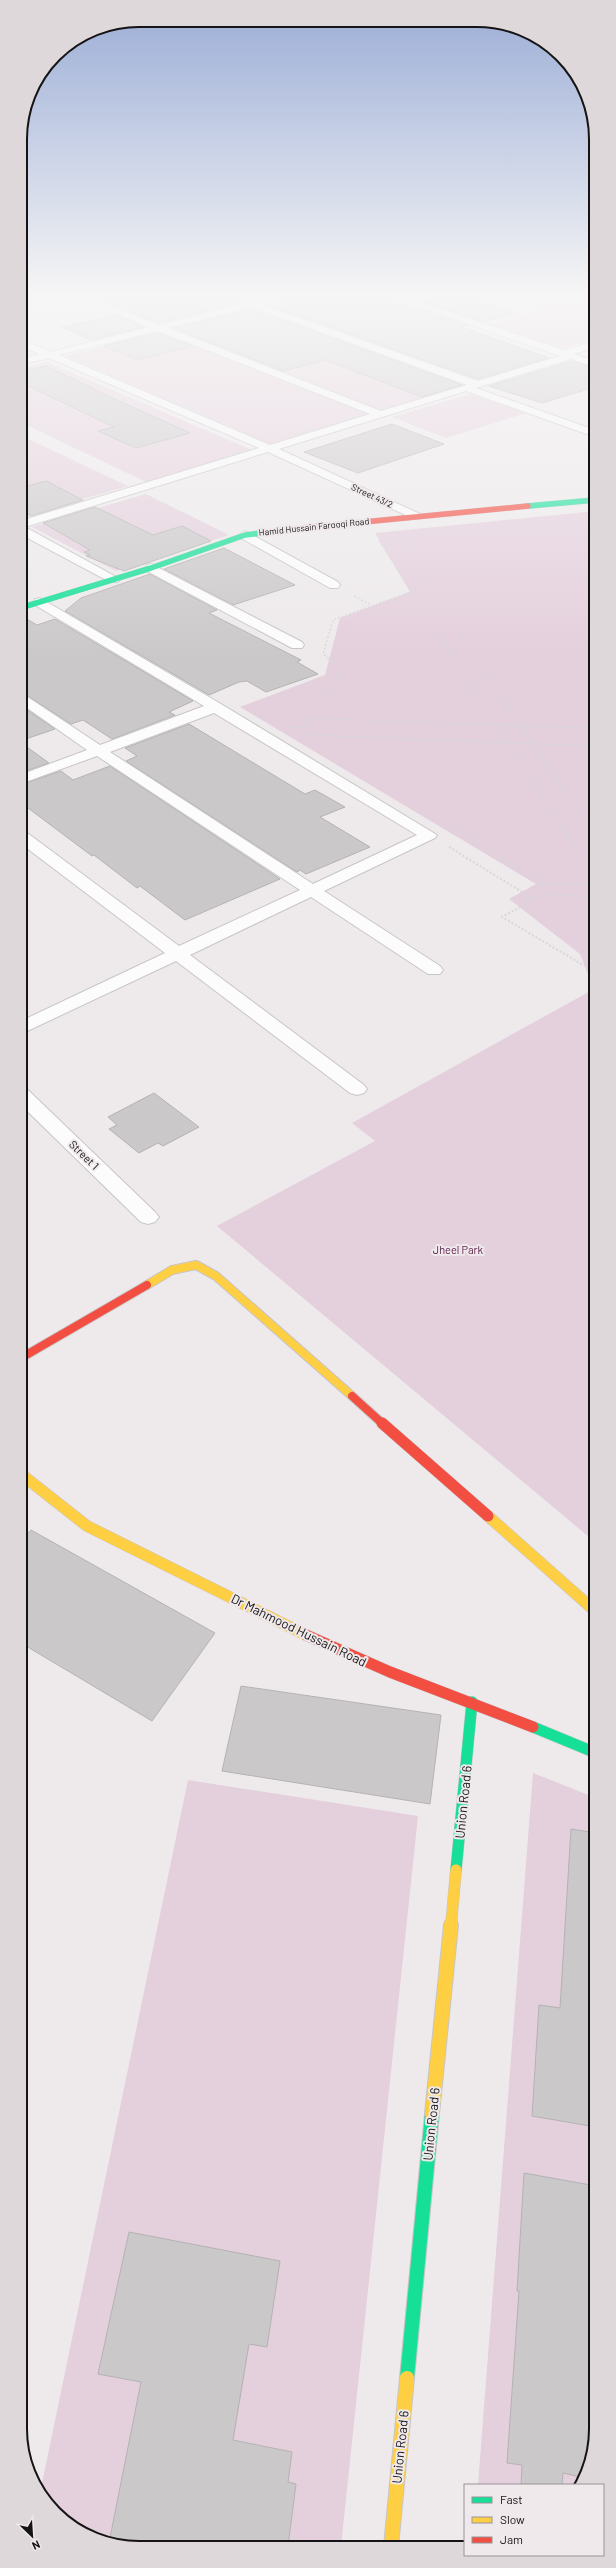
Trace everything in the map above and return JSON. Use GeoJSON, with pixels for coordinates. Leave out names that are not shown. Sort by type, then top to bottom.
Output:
{"type":"FeatureCollection","features":[{"type":"Feature","properties":{"kind":"street","name":"Street 43/2"},"geometry":{"type":"LineString","coordinates":[[197,418],[270,449],[416,516]]}},
{"type":"Feature","properties":{"kind":"street"},"geometry":{"type":"LineString","coordinates":[[27,523],[373,418]]}},
{"type":"Feature","properties":{"kind":"street"},"geometry":{"type":"LineString","coordinates":[[550,418],[589,432]]}},
{"type":"Feature","properties":{"kind":"street","name":"Hamid Hussain Farooqi Road"},"geometry":{"type":"LineString","coordinates":[[27,606],[151,568],[245,535],[266,531],[589,501]]}},
{"type":"Feature","properties":{"kind":"street"},"geometry":{"type":"LineString","coordinates":[[27,534],[114,579]]}},
{"type":"Feature","properties":{"kind":"street"},"geometry":{"type":"LineString","coordinates":[[245,535],[334,585]]}},
{"type":"Feature","properties":{"kind":"street"},"geometry":{"type":"LineString","coordinates":[[151,568],[297,645]]}},
{"type":"Feature","properties":{"kind":"street"},"geometry":{"type":"LineString","coordinates":[[40,602],[429,835]]}},
{"type":"Feature","properties":{"kind":"street"},"geometry":{"type":"LineString","coordinates":[[27,701],[99,751],[434,970]]}},
{"type":"Feature","properties":{"kind":"street"},"geometry":{"type":"LineString","coordinates":[[27,777],[216,707]]}},
{"type":"Feature","properties":{"kind":"street"},"geometry":{"type":"LineString","coordinates":[[27,1025],[429,835]]}},
{"type":"Feature","properties":{"kind":"street"},"geometry":{"type":"LineString","coordinates":[[27,840],[180,954],[357,1089]]}},
{"type":"Feature","properties":{"kind":"street","name":"Street 1"},"geometry":{"type":"LineString","coordinates":[[27,1100],[148,1217]]}},
{"type":"Feature","properties":{"kind":"street"},"geometry":{"type":"LineString","coordinates":[[27,1355],[172,1270],[196,1265],[216,1276],[589,1605]]}},
{"type":"Feature","properties":{"kind":"street","name":"Dr Mahmood Hussain Road"},"geometry":{"type":"LineString","coordinates":[[27,1479],[87,1526],[320,1642],[397,1677],[472,1702],[589,1751]]}},
{"type":"Feature","properties":{"kind":"street","name":"Union Road 6"},"geometry":{"type":"LineString","coordinates":[[392,2541],[472,1702]]}},
{"type":"Feature","properties":{"kind":"path"},"geometry":{"type":"LineString","coordinates":[[396,536],[589,828]]}},
{"type":"Feature","properties":{"kind":"path"},"geometry":{"type":"LineString","coordinates":[[377,537],[589,868]]}},
{"type":"Feature","properties":{"kind":"path"},"geometry":{"type":"LineString","coordinates":[[303,735],[304,718],[344,670],[323,654],[332,620],[412,591]]}},
{"type":"Feature","properties":{"kind":"path"},"geometry":{"type":"LineString","coordinates":[[304,718],[589,728]]}},
{"type":"Feature","properties":{"kind":"path"},"geometry":{"type":"LineString","coordinates":[[303,735],[310,739]]}},
{"type":"Feature","properties":{"kind":"path"},"geometry":{"type":"LineString","coordinates":[[303,735],[589,746]]}},
{"type":"Feature","properties":{"kind":"path"},"geometry":{"type":"LineString","coordinates":[[449,825],[542,883],[589,885]]}},
{"type":"Feature","properties":{"kind":"path"},"geometry":{"type":"LineString","coordinates":[[429,835],[536,900]]}},
{"type":"Feature","properties":{"kind":"path"},"geometry":{"type":"LineString","coordinates":[[542,883],[544,894]]}},
{"type":"Feature","properties":{"kind":"path"},"geometry":{"type":"LineString","coordinates":[[589,897],[544,894],[536,900],[502,917],[583,965],[589,965]]}},
{"type":"Feature","properties":{"kind":"green space"},"geometry":{"type":"Polygon","coordinates":[[[27,418],[177,418],[252,450],[146,482],[27,425],[27,418]]]}},
{"type":"Feature","properties":{"kind":"green space"},"geometry":{"type":"Polygon","coordinates":[[[209,418],[357,418],[270,444],[209,418]]]}},
{"type":"Feature","properties":{"kind":"green space"},"geometry":{"type":"Polygon","coordinates":[[[394,418],[511,418],[446,438],[394,418]]]}},
{"type":"Feature","properties":{"kind":"green space"},"geometry":{"type":"Polygon","coordinates":[[[27,438],[128,486],[27,515],[27,438]]]}},
{"type":"Feature","properties":{"kind":"green space"},"geometry":{"type":"Polygon","coordinates":[[[146,494],[229,535],[116,571],[32,527],[146,494]]]}},
{"type":"Feature","properties":{"kind":"green space","name":"Jheel Park"},"geometry":{"type":"Polygon","coordinates":[[[589,512],[589,976],[580,954],[509,899],[536,884],[240,707],[325,675],[340,618],[410,592],[375,533],[589,512]]]}},
{"type":"Feature","properties":{"kind":"green space","name":"Jheel Park"},"geometry":{"type":"Polygon","coordinates":[[[589,992],[589,1537],[217,1226],[375,1141],[352,1123],[589,992]]]}},
{"type":"Feature","properties":{"kind":"green space"},"geometry":{"type":"Polygon","coordinates":[[[533,1773],[589,1795],[589,2436],[585,2458],[574,2484],[478,2484],[533,1773]]]}},
{"type":"Feature","properties":{"kind":"green space"},"geometry":{"type":"Polygon","coordinates":[[[188,1780],[418,1816],[342,2541],[132,2541],[117,2539],[103,2535],[83,2526],[71,2518],[55,2503],[42,2484],[188,1780]]]}},
{"type":"Feature","properties":{"kind":"building"},"geometry":{"type":"Polygon","coordinates":[[[95,418],[156,418],[190,433],[136,448],[98,431],[114,427],[95,418]]]}},
{"type":"Feature","properties":{"kind":"building"},"geometry":{"type":"Polygon","coordinates":[[[392,424],[444,444],[358,473],[304,452],[392,424]]]}},
{"type":"Feature","properties":{"kind":"building"},"geometry":{"type":"Polygon","coordinates":[[[46,481],[83,500],[31,516],[27,514],[27,486],[46,481]]]}},
{"type":"Feature","properties":{"kind":"building"},"geometry":{"type":"Polygon","coordinates":[[[95,507],[153,535],[182,526],[211,541],[124,571],[86,556],[90,555],[84,552],[90,550],[43,523],[95,507]]]}},
{"type":"Feature","properties":{"kind":"building"},"geometry":{"type":"Polygon","coordinates":[[[224,548],[295,585],[233,605],[164,569],[224,548]]]}},
{"type":"Feature","properties":{"kind":"building"},"geometry":{"type":"Polygon","coordinates":[[[150,574],[217,610],[209,613],[301,660],[297,662],[318,674],[266,692],[247,681],[239,682],[209,695],[65,611],[81,598],[150,574]]]}},
{"type":"Feature","properties":{"kind":"building"},"geometry":{"type":"Polygon","coordinates":[[[27,619],[37,625],[55,619],[193,701],[169,712],[175,715],[112,739],[83,720],[71,724],[27,696],[27,619]]]}},
{"type":"Feature","properties":{"kind":"building"},"geometry":{"type":"Polygon","coordinates":[[[27,710],[55,729],[27,739],[27,710]]]}},
{"type":"Feature","properties":{"kind":"building"},"geometry":{"type":"Polygon","coordinates":[[[189,724],[305,794],[315,790],[345,807],[320,817],[370,847],[306,874],[300,870],[297,872],[126,761],[137,756],[125,748],[189,724]]]}},
{"type":"Feature","properties":{"kind":"building"},"geometry":{"type":"Polygon","coordinates":[[[27,747],[49,763],[27,771],[27,747]]]}},
{"type":"Feature","properties":{"kind":"building"},"geometry":{"type":"Polygon","coordinates":[[[110,766],[280,879],[185,920],[140,886],[137,888],[94,855],[92,856],[27,807],[27,783],[61,771],[73,780],[110,766]]]}},
{"type":"Feature","properties":{"kind":"building"},"geometry":{"type":"Polygon","coordinates":[[[154,1093],[199,1127],[163,1146],[158,1143],[139,1153],[109,1129],[117,1125],[108,1117],[154,1093]]]}},
{"type":"Feature","properties":{"kind":"building"},"geometry":{"type":"Polygon","coordinates":[[[31,1530],[215,1633],[152,1721],[27,1647],[27,1534],[31,1530]]]}},
{"type":"Feature","properties":{"kind":"building"},"geometry":{"type":"Polygon","coordinates":[[[241,1686],[441,1715],[430,1804],[222,1771],[241,1686]]]}},
{"type":"Feature","properties":{"kind":"building"},"geometry":{"type":"Polygon","coordinates":[[[571,1829],[589,1832],[589,2126],[532,2116],[539,2005],[560,2008],[571,1829]]]}},
{"type":"Feature","properties":{"kind":"building"},"geometry":{"type":"Polygon","coordinates":[[[524,2173],[589,2185],[589,2436],[585,2458],[578,2476],[563,2473],[562,2484],[521,2484],[522,2465],[507,2463],[519,2291],[517,2291],[524,2173]]]}},
{"type":"Feature","properties":{"kind":"building"},"geometry":{"type":"Polygon","coordinates":[[[129,2232],[280,2261],[267,2347],[249,2344],[233,2440],[292,2452],[288,2482],[296,2484],[289,2541],[132,2541],[110,2537],[141,2382],[98,2374],[129,2232]]]}},
{"type":"Feature","properties":{"kind":"traffic: fast"},"geometry":{"type":"LineString","coordinates":[[528,506],[589,501]]}},
{"type":"Feature","properties":{"kind":"traffic: fast"},"geometry":{"type":"LineString","coordinates":[[27,606],[151,568],[245,535],[302,528]]}},
{"type":"Feature","properties":{"kind":"traffic: fast"},"geometry":{"type":"LineString","coordinates":[[456,1870],[472,1702]]}},
{"type":"Feature","properties":{"kind":"traffic: fast"},"geometry":{"type":"LineString","coordinates":[[533,1727],[589,1750]]}},
{"type":"Feature","properties":{"kind":"traffic: fast"},"geometry":{"type":"LineString","coordinates":[[407,2378],[432,2114]]}},
{"type":"Feature","properties":{"kind":"traffic: slow"},"geometry":{"type":"LineString","coordinates":[[147,1285],[172,1270],[196,1265],[216,1276],[352,1396]]}},
{"type":"Feature","properties":{"kind":"traffic: slow"},"geometry":{"type":"LineString","coordinates":[[27,1479],[87,1526],[306,1635]]}},
{"type":"Feature","properties":{"kind":"traffic: slow"},"geometry":{"type":"LineString","coordinates":[[488,1516],[589,1606]]}},
{"type":"Feature","properties":{"kind":"traffic: slow"},"geometry":{"type":"LineString","coordinates":[[432,2114],[456,1870]]}},
{"type":"Feature","properties":{"kind":"traffic: slow"},"geometry":{"type":"LineString","coordinates":[[392,2541],[407,2378]]}},
{"type":"Feature","properties":{"kind":"traffic: jam"},"geometry":{"type":"LineString","coordinates":[[302,528],[528,506]]}},
{"type":"Feature","properties":{"kind":"traffic: jam"},"geometry":{"type":"LineString","coordinates":[[27,1355],[147,1285]]}},
{"type":"Feature","properties":{"kind":"traffic: jam"},"geometry":{"type":"LineString","coordinates":[[352,1396],[488,1516]]}},
{"type":"Feature","properties":{"kind":"traffic: jam"},"geometry":{"type":"LineString","coordinates":[[306,1635],[362,1661],[533,1727]]}}]}
